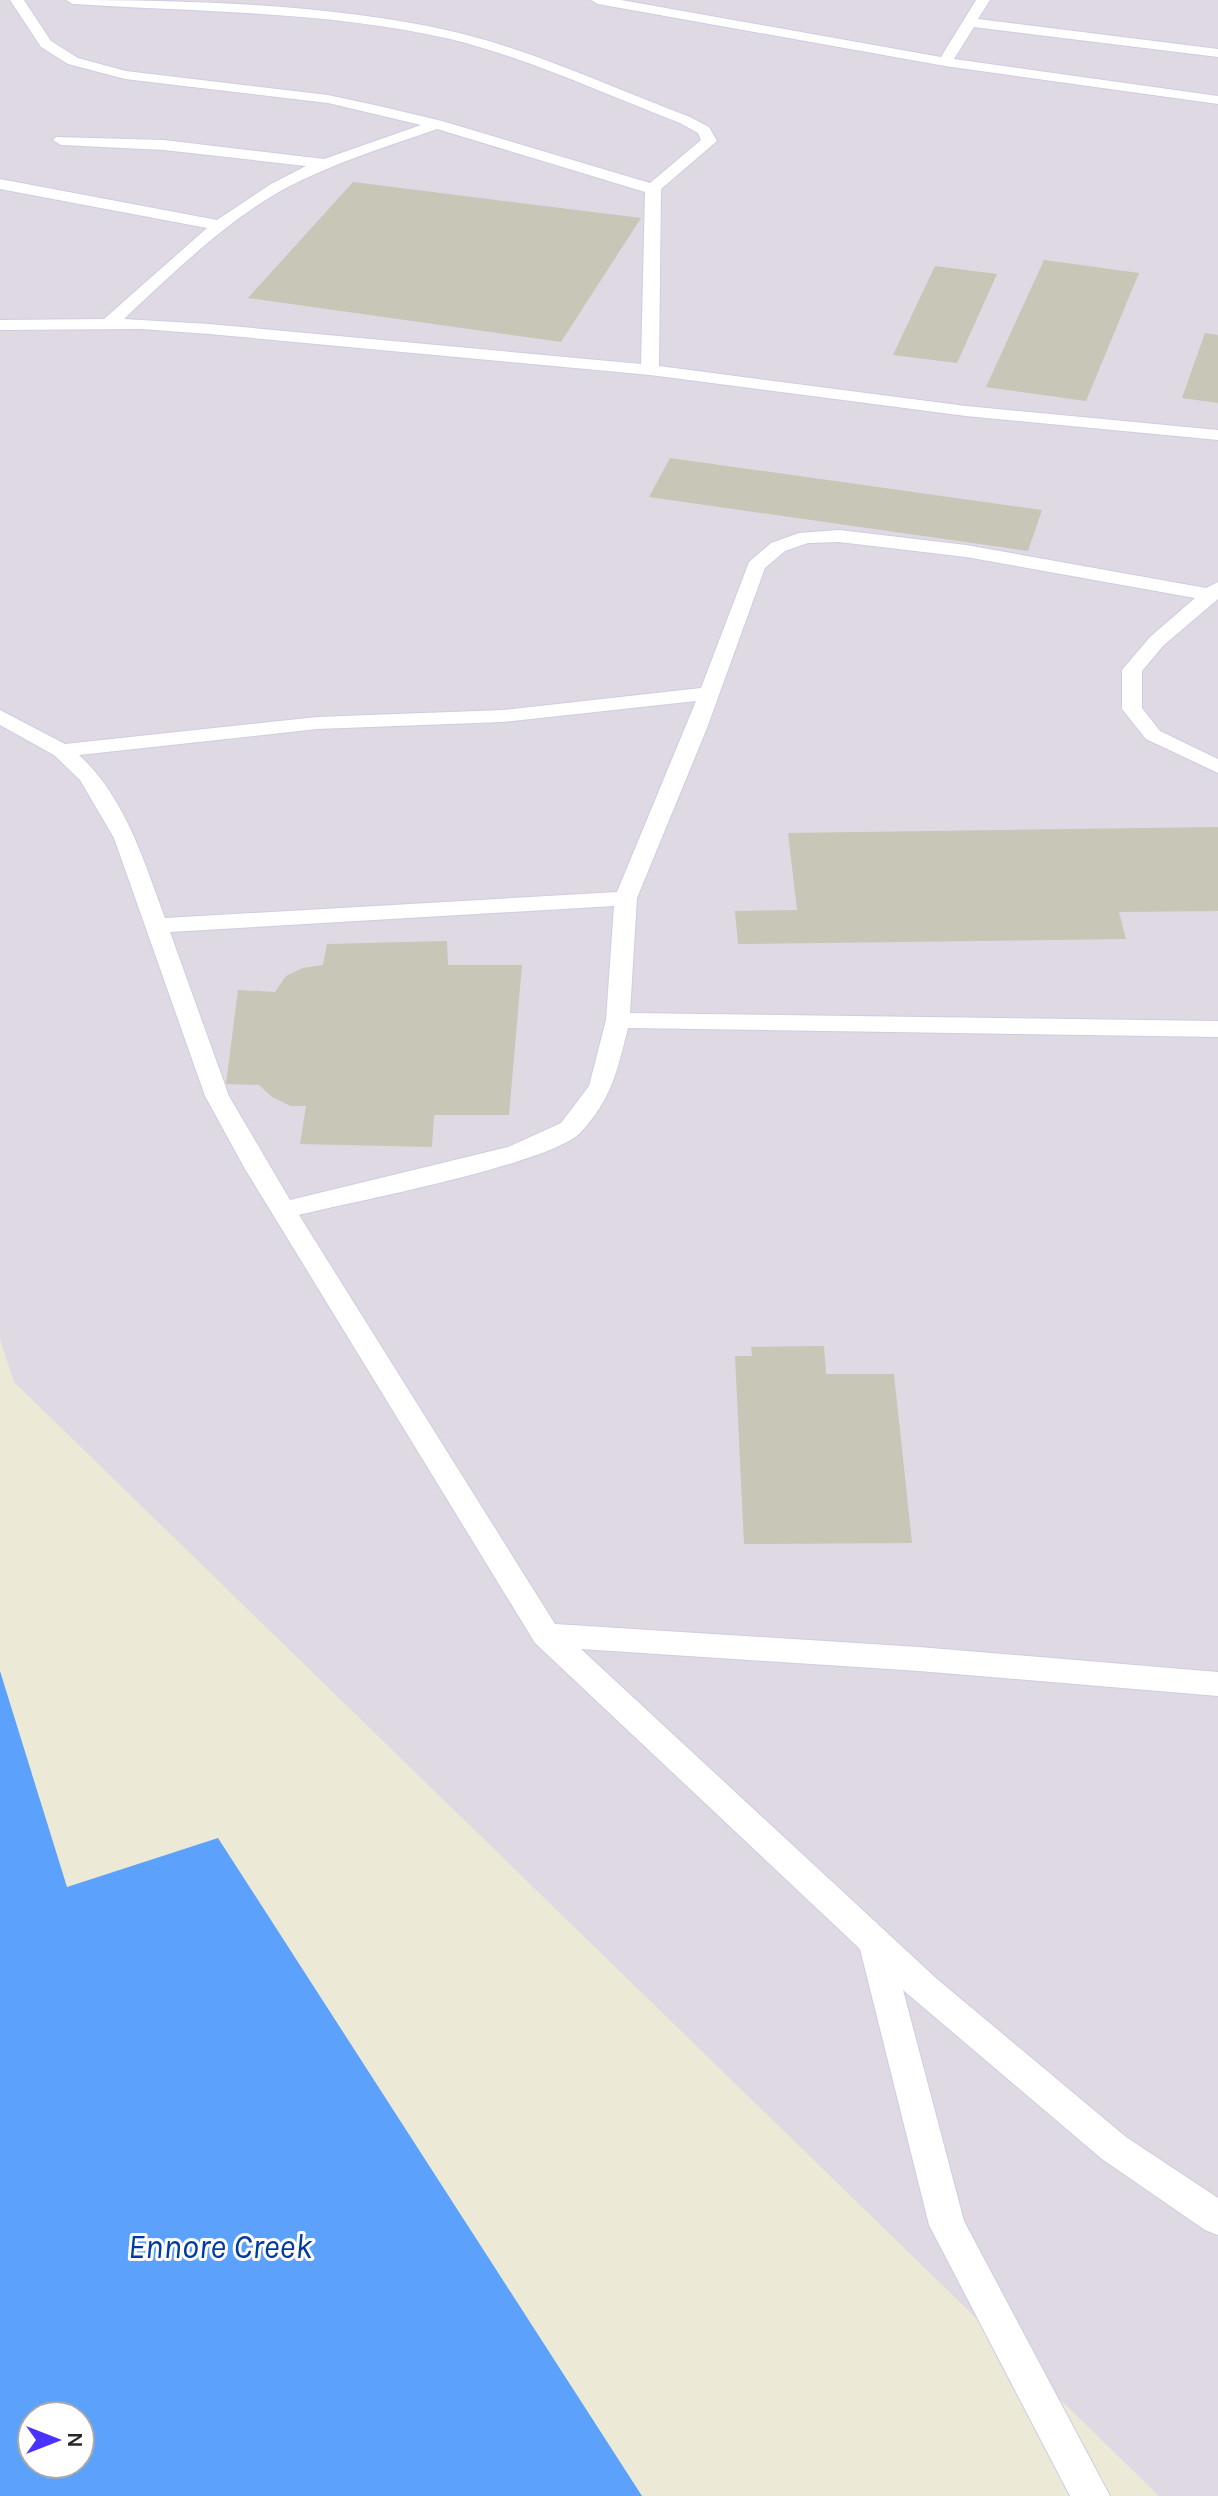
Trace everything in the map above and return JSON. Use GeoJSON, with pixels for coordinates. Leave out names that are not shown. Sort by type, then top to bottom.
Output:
{"type":"FeatureCollection","features":[{"type":"Feature","properties":{"kind":"lane"},"geometry":{"type":"LineString","coordinates":[[17,0],[46,44],[73,61],[125,75],[328,99],[437,124],[653,189]]}},
{"type":"Feature","properties":{"kind":"lane"},"geometry":{"type":"LineString","coordinates":[[73,0],[392,24],[454,36],[509,53],[704,130],[709,141],[700,151],[662,174],[653,189],[650,370]]}},
{"type":"Feature","properties":{"kind":"lane"},"geometry":{"type":"LineString","coordinates":[[598,0],[945,62],[1218,100]]}},
{"type":"Feature","properties":{"kind":"lane"},"geometry":{"type":"LineString","coordinates":[[945,62],[983,0]]}},
{"type":"Feature","properties":{"kind":"lane"},"geometry":{"type":"LineString","coordinates":[[970,22],[1218,53]]}},
{"type":"Feature","properties":{"kind":"lane"},"geometry":{"type":"LineString","coordinates":[[109,324],[191,249],[303,174],[437,124]]}},
{"type":"Feature","properties":{"kind":"lane"},"geometry":{"type":"LineString","coordinates":[[61,140],[164,145],[329,164]]}},
{"type":"Feature","properties":{"kind":"lane"},"geometry":{"type":"LineString","coordinates":[[0,184],[222,226]]}},
{"type":"Feature","properties":{"kind":"lane"},"geometry":{"type":"LineString","coordinates":[[0,325],[109,324],[209,329],[650,370],[966,411],[1218,435]]}},
{"type":"Feature","properties":{"kind":"lane"},"geometry":{"type":"LineString","coordinates":[[283,1210],[515,1154],[570,1129],[601,1087],[618,1020],[626,898],[697,728],[756,566],[778,547],[806,537],[839,536],[966,551],[1214,592]]}},
{"type":"Feature","properties":{"kind":"lane"},"geometry":{"type":"LineString","coordinates":[[1214,592],[1157,641],[1132,670],[1132,709],[1153,735],[1218,767]]}},
{"type":"Feature","properties":{"kind":"lane"},"geometry":{"type":"LineString","coordinates":[[61,751],[317,723],[503,716],[707,694]]}},
{"type":"Feature","properties":{"kind":"lane"},"geometry":{"type":"LineString","coordinates":[[0,716],[61,751],[89,776],[125,838],[217,1096],[283,1210],[546,1635],[925,1989],[1114,2148],[1218,2218]]}},
{"type":"Feature","properties":{"kind":"lane"},"geometry":{"type":"LineString","coordinates":[[156,926],[626,898]]}},
{"type":"Feature","properties":{"kind":"lane"},"geometry":{"type":"LineString","coordinates":[[618,1020],[1218,1029]]}},
{"type":"Feature","properties":{"kind":"lane"},"geometry":{"type":"LineString","coordinates":[[546,1635],[919,1659],[1218,1684]]}},
{"type":"Feature","properties":{"kind":"lane"},"geometry":{"type":"LineString","coordinates":[[874,1941],[947,2225],[1091,2496]]}},
{"type":"Feature","properties":{"kind":"shaded area"},"geometry":{"type":"Polygon","coordinates":[[[0,0],[1218,0],[1218,2496],[1159,2496],[14,1382],[0,1339],[0,0]]]}},
{"type":"Feature","properties":{"kind":"water","name":"Ennore Creek"},"geometry":{"type":"Polygon","coordinates":[[[0,1671],[67,1887],[218,1838],[642,2496],[0,2496],[0,1671]]]}},
{"type":"Feature","properties":{"kind":"building"},"geometry":{"type":"Polygon","coordinates":[[[353,182],[641,218],[561,342],[248,298],[353,182]]]}},
{"type":"Feature","properties":{"kind":"building"},"geometry":{"type":"Polygon","coordinates":[[[1044,260],[1139,273],[1086,401],[986,387],[1044,260]]]}},
{"type":"Feature","properties":{"kind":"building"},"geometry":{"type":"Polygon","coordinates":[[[935,266],[997,274],[957,363],[893,355],[935,266]]]}},
{"type":"Feature","properties":{"kind":"building"},"geometry":{"type":"Polygon","coordinates":[[[1205,333],[1218,335],[1218,403],[1182,398],[1205,333]]]}},
{"type":"Feature","properties":{"kind":"building"},"geometry":{"type":"Polygon","coordinates":[[[670,458],[1042,510],[1028,551],[649,497],[670,458]]]}},
{"type":"Feature","properties":{"kind":"building"},"geometry":{"type":"Polygon","coordinates":[[[1218,827],[1218,911],[1119,912],[1126,939],[738,944],[735,911],[797,910],[788,833],[1218,827]]]}},
{"type":"Feature","properties":{"kind":"building"},"geometry":{"type":"Polygon","coordinates":[[[447,941],[448,965],[522,965],[509,1115],[434,1115],[432,1147],[300,1144],[306,1106],[291,1106],[272,1097],[259,1085],[226,1084],[238,990],[275,992],[286,976],[303,968],[323,965],[327,944],[447,941]]]}},
{"type":"Feature","properties":{"kind":"building"},"geometry":{"type":"Polygon","coordinates":[[[824,1346],[826,1374],[894,1374],[912,1543],[744,1544],[735,1356],[752,1356],[751,1347],[824,1346]]]}}]}
